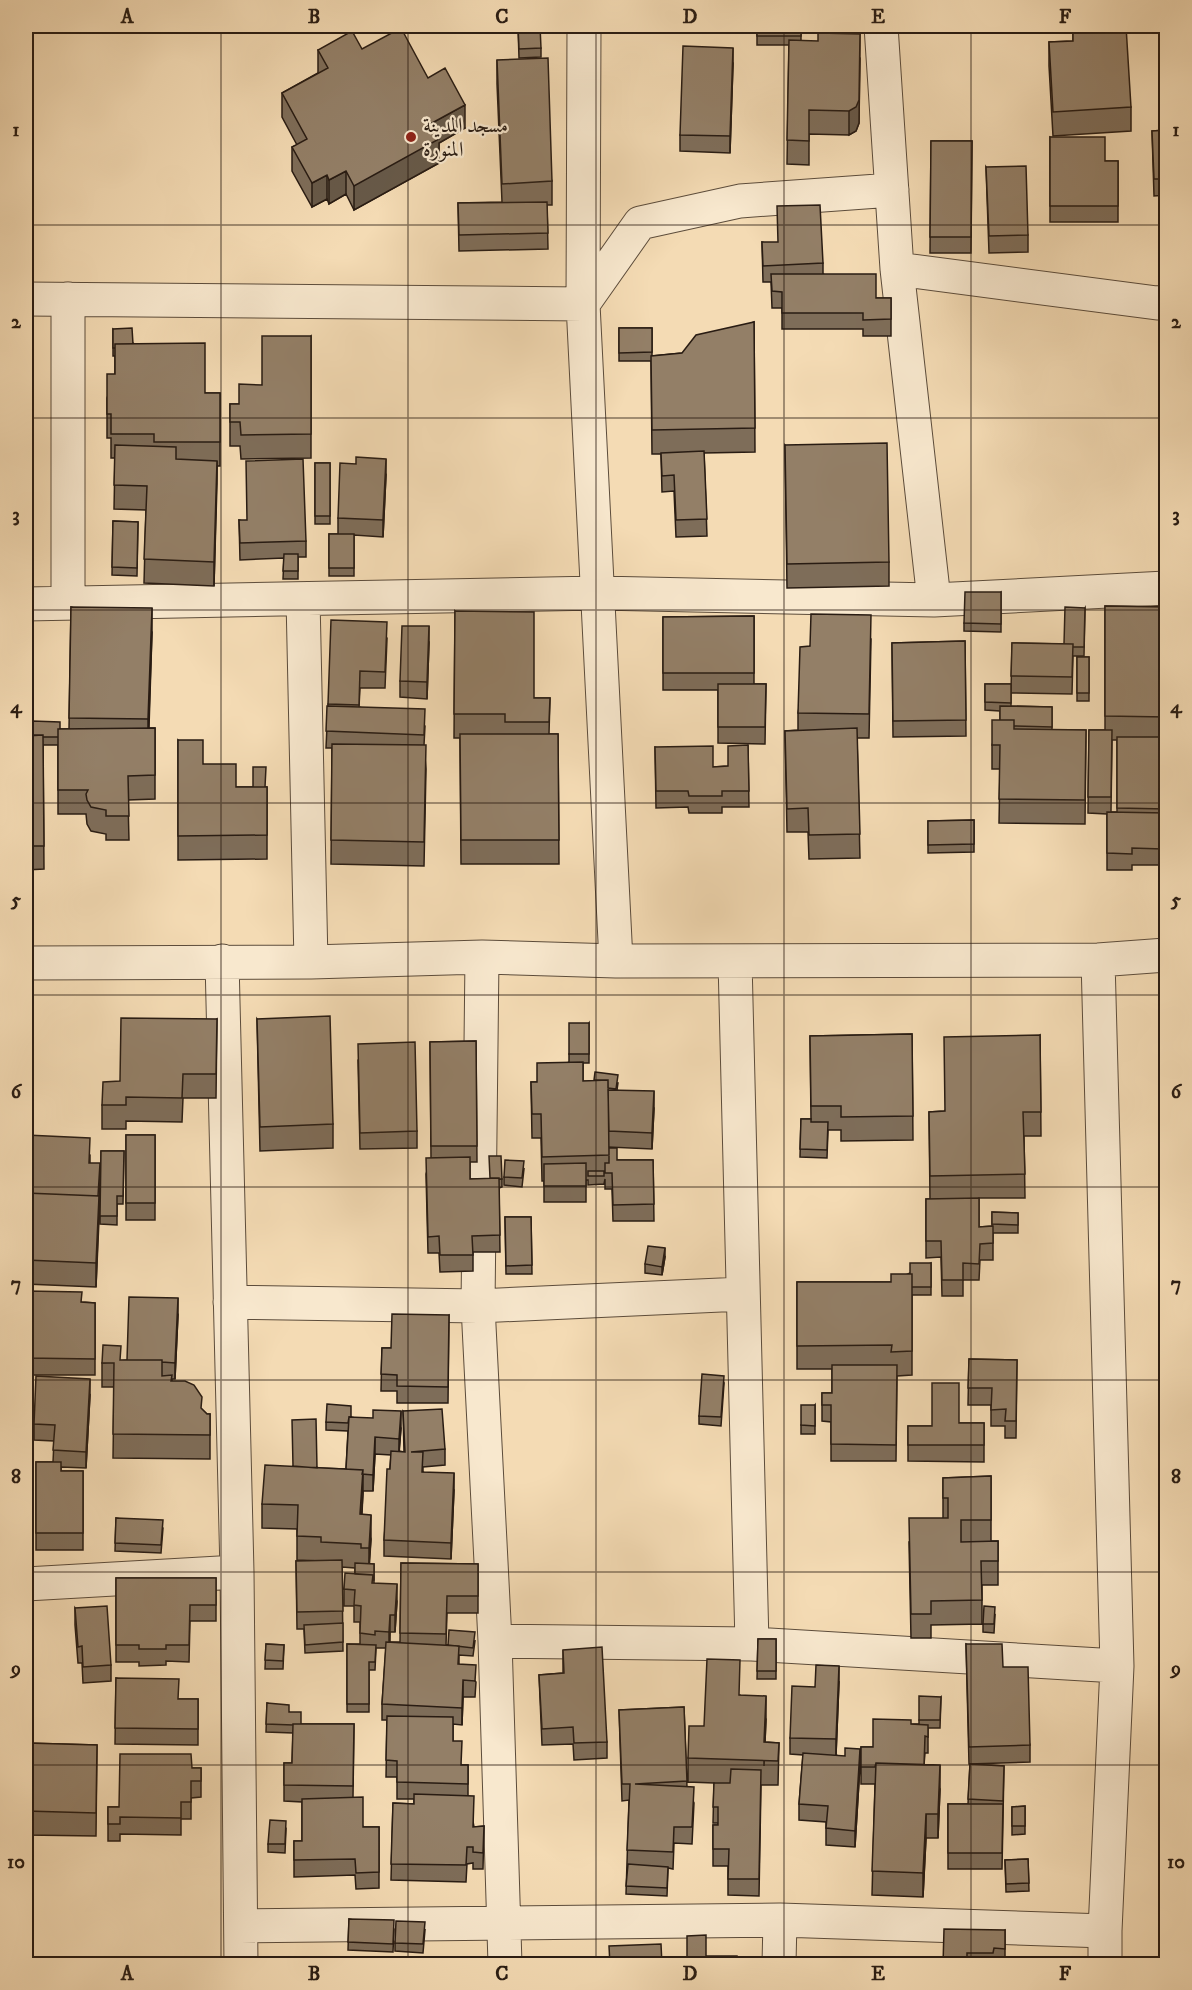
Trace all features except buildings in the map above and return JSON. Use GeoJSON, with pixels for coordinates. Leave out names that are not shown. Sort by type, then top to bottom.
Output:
{"type":"FeatureCollection","features":[{"type":"Feature","properties":{"kind":"street"},"geometry":{"type":"LineString","coordinates":[[584,26],[583,303],[616,961]]}},
{"type":"Feature","properties":{"kind":"street"},"geometry":{"type":"LineString","coordinates":[[881,26],[897,269],[934,600]]}},
{"type":"Feature","properties":{"kind":"street"},"geometry":{"type":"LineString","coordinates":[[583,303],[640,224],[740,201],[892,190]]}},
{"type":"Feature","properties":{"kind":"street"},"geometry":{"type":"LineString","coordinates":[[897,269],[1157,303],[1167,302]]}},
{"type":"Feature","properties":{"kind":"street"},"geometry":{"type":"LineString","coordinates":[[26,299],[583,303]]}},
{"type":"Feature","properties":{"kind":"street"},"geometry":{"type":"LineString","coordinates":[[68,299],[68,603]]}},
{"type":"Feature","properties":{"kind":"street"},"geometry":{"type":"LineString","coordinates":[[26,604],[598,593],[934,600],[1167,588]]}},
{"type":"Feature","properties":{"kind":"street"},"geometry":{"type":"LineString","coordinates":[[303,599],[311,962]]}},
{"type":"Feature","properties":{"kind":"street"},"geometry":{"type":"LineString","coordinates":[[26,963],[311,962],[482,957],[616,961],[1098,960],[1167,956]]}},
{"type":"Feature","properties":{"kind":"street"},"geometry":{"type":"LineString","coordinates":[[482,957],[478,1306],[495,1641],[505,1965]]}},
{"type":"Feature","properties":{"kind":"street"},"geometry":{"type":"LineString","coordinates":[[1098,960],[1117,1666],[1105,1931],[1106,1965]]}},
{"type":"Feature","properties":{"kind":"street"},"geometry":{"type":"LineString","coordinates":[[222,961],[237,1572],[241,1965]]}},
{"type":"Feature","properties":{"kind":"street"},"geometry":{"type":"LineString","coordinates":[[735,961],[752,1644]]}},
{"type":"Feature","properties":{"kind":"street"},"geometry":{"type":"LineString","coordinates":[[230,1302],[478,1306],[743,1294]]}},
{"type":"Feature","properties":{"kind":"street"},"geometry":{"type":"LineString","coordinates":[[26,1584],[237,1572]]}},
{"type":"Feature","properties":{"kind":"street"},"geometry":{"type":"LineString","coordinates":[[495,1641],[752,1644],[1117,1666]]}},
{"type":"Feature","properties":{"kind":"street"},"geometry":{"type":"LineString","coordinates":[[241,1926],[780,1920],[1105,1931]]}},
{"type":"Feature","properties":{"kind":"street"},"geometry":{"type":"LineString","coordinates":[[779,1965],[780,1920]]}},
{"type":"Feature","properties":{"kind":"place","name":"مسجد المدينة المنورة"},"geometry":{"type":"Point","coordinates":[411,137]}}]}
